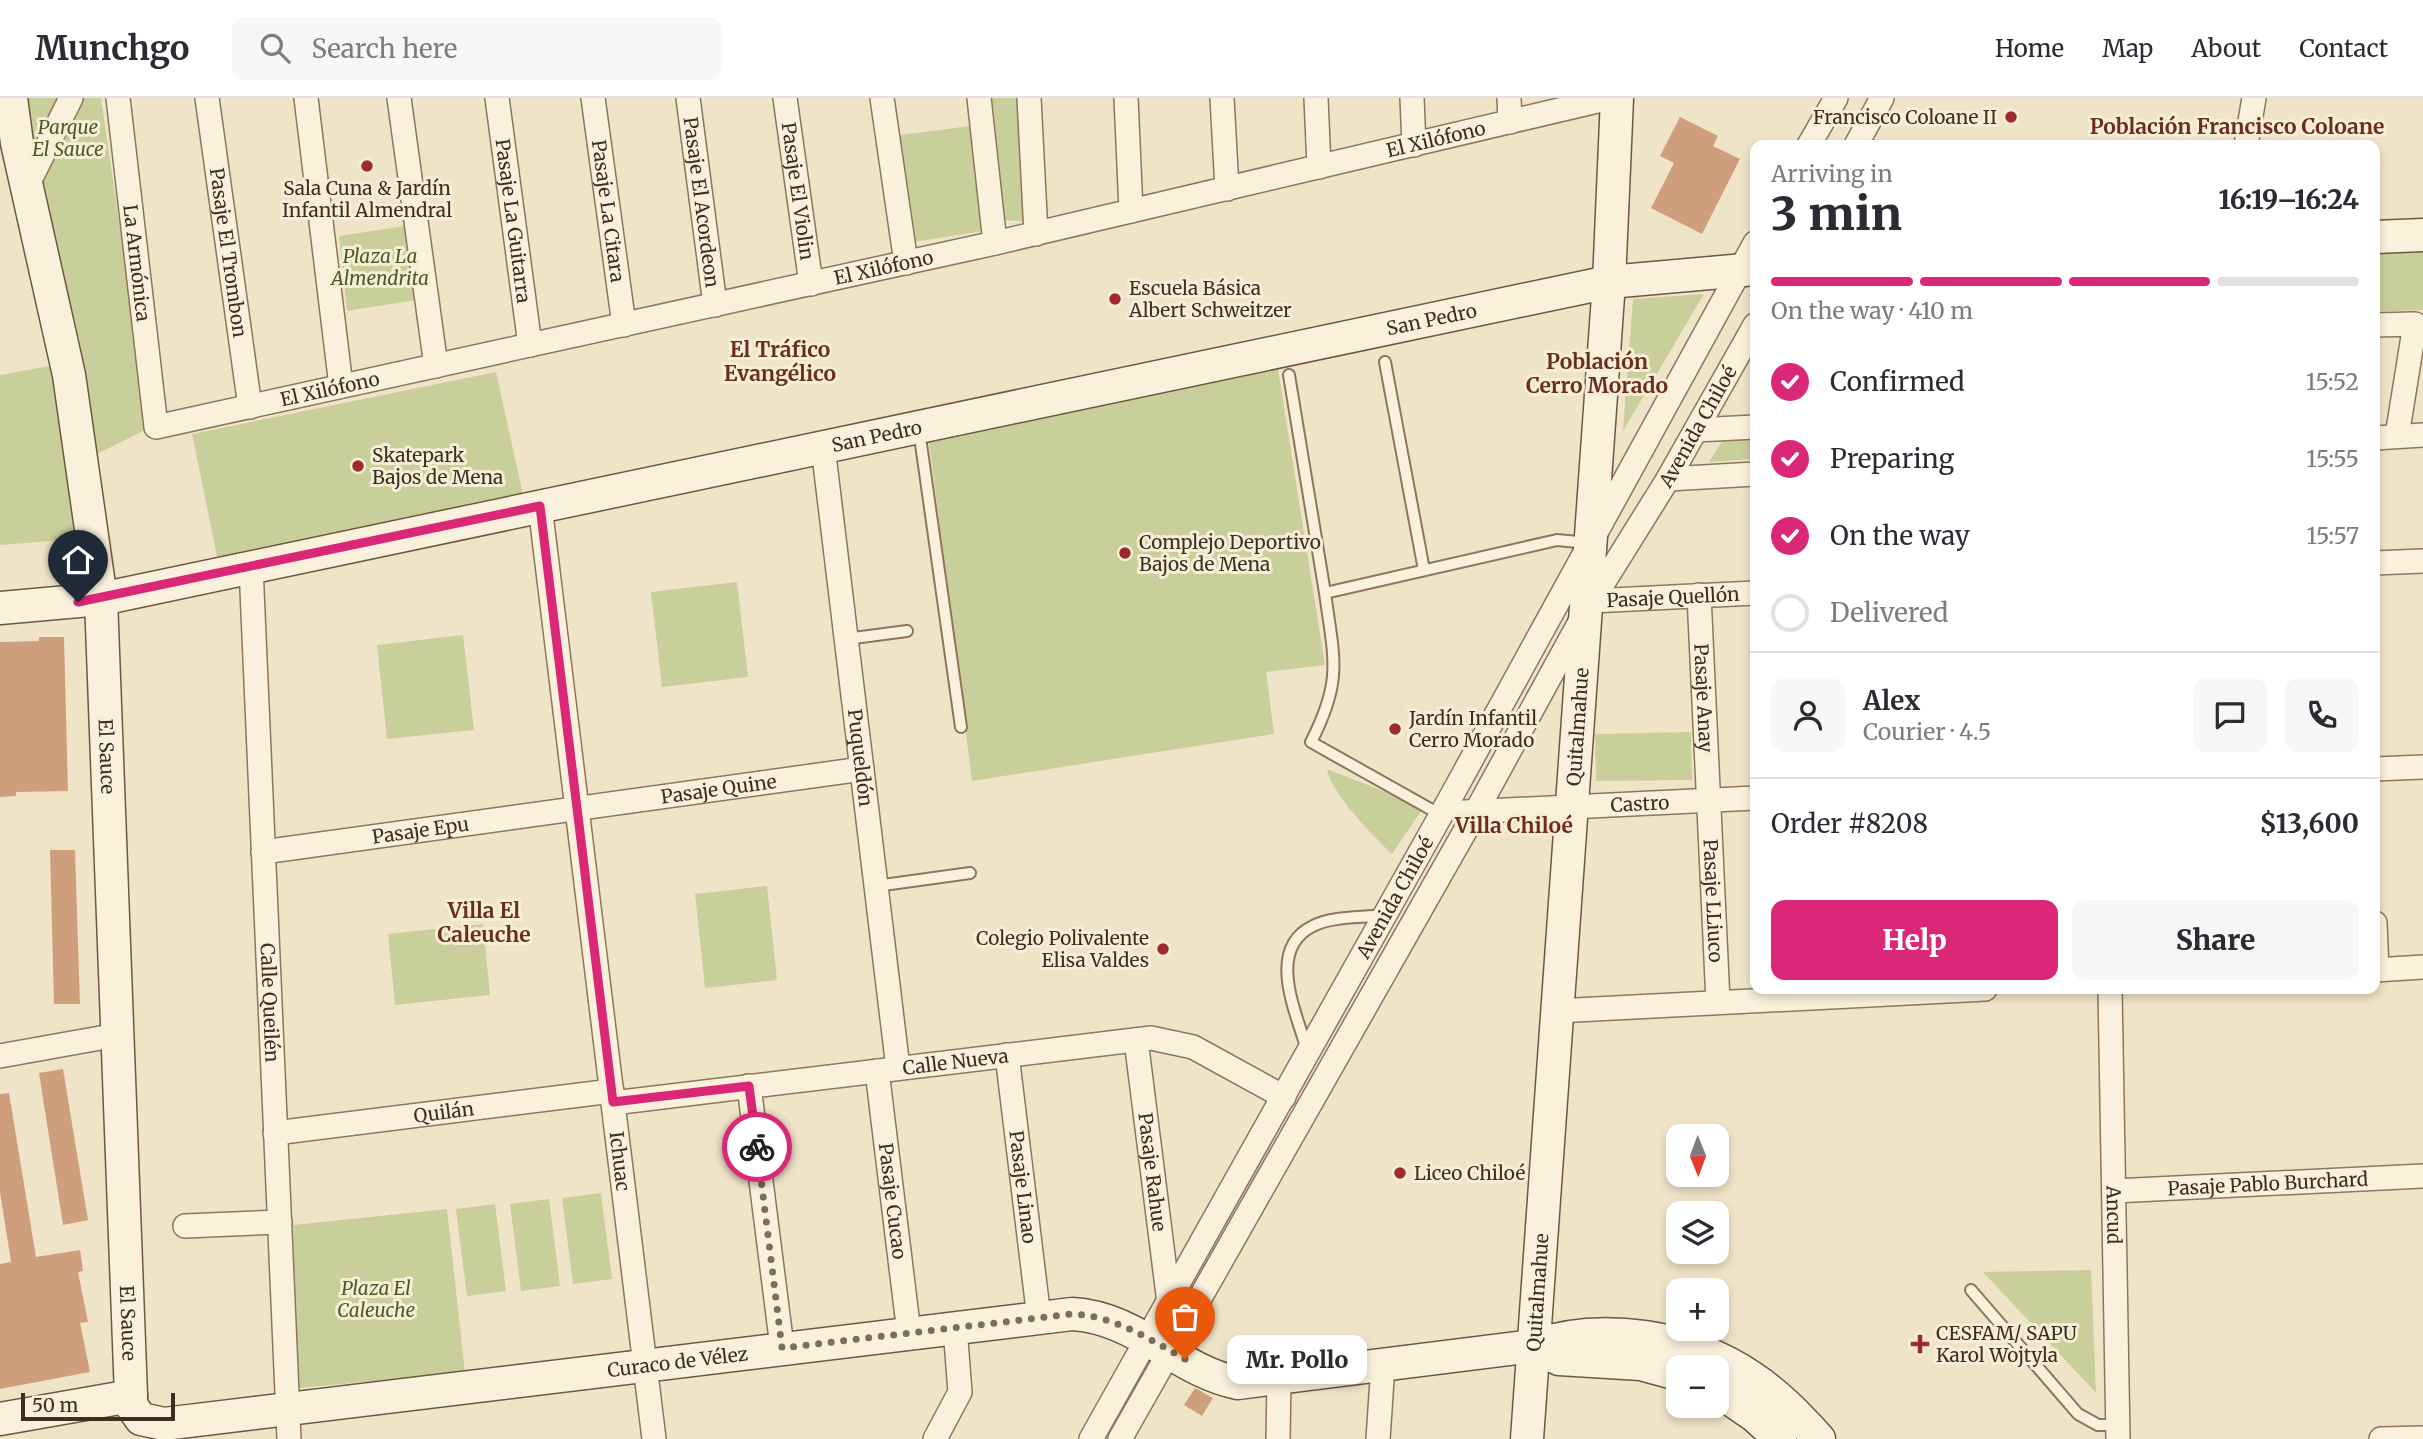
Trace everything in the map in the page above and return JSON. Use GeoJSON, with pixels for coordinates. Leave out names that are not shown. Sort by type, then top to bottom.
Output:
{"type":"FeatureCollection","features":[{"type":"Feature","properties":{"kind":"street","name":"El Sauce"},"geometry":{"type":"LineString","coordinates":[[11,98],[9,145],[27,186],[69,375],[101,599],[117,1035],[136,1407]]}},
{"type":"Feature","properties":{"kind":"street"},"geometry":{"type":"LineString","coordinates":[[27,186],[71,98]]}},
{"type":"Feature","properties":{"kind":"street","name":"La Armónica"},"geometry":{"type":"LineString","coordinates":[[118,98],[156,427]]}},
{"type":"Feature","properties":{"kind":"street","name":"Pasaje El Trombon"},"geometry":{"type":"LineString","coordinates":[[207,98],[250,407]]}},
{"type":"Feature","properties":{"kind":"street"},"geometry":{"type":"LineString","coordinates":[[306,98],[341,387]]}},
{"type":"Feature","properties":{"kind":"street"},"geometry":{"type":"LineString","coordinates":[[399,98],[436,366]]}},
{"type":"Feature","properties":{"kind":"street","name":"Pasaje La Guitarra"},"geometry":{"type":"LineString","coordinates":[[496,98],[530,345]]}},
{"type":"Feature","properties":{"kind":"street","name":"Pasaje La Citara"},"geometry":{"type":"LineString","coordinates":[[593,98],[624,325]]}},
{"type":"Feature","properties":{"kind":"street","name":"Pasaje El Acordeon"},"geometry":{"type":"LineString","coordinates":[[688,98],[715,305]]}},
{"type":"Feature","properties":{"kind":"street","name":"Pasaje El Violin"},"geometry":{"type":"LineString","coordinates":[[785,98],[811,284]]}},
{"type":"Feature","properties":{"kind":"street"},"geometry":{"type":"LineString","coordinates":[[882,98],[906,263]]}},
{"type":"Feature","properties":{"kind":"street"},"geometry":{"type":"LineString","coordinates":[[979,98],[995,243]]}},
{"type":"Feature","properties":{"kind":"street"},"geometry":{"type":"LineString","coordinates":[[1029,98],[1036,234]]}},
{"type":"Feature","properties":{"kind":"street"},"geometry":{"type":"LineString","coordinates":[[1126,98],[1131,211]]}},
{"type":"Feature","properties":{"kind":"street"},"geometry":{"type":"LineString","coordinates":[[1222,98],[1227,189]]}},
{"type":"Feature","properties":{"kind":"street"},"geometry":{"type":"LineString","coordinates":[[1316,98],[1319,167]]}},
{"type":"Feature","properties":{"kind":"street"},"geometry":{"type":"LineString","coordinates":[[1412,98],[1414,145]]}},
{"type":"Feature","properties":{"kind":"street"},"geometry":{"type":"LineString","coordinates":[[1509,98],[1510,122]]}},
{"type":"Feature","properties":{"kind":"street","name":"El Xilófono"},"geometry":{"type":"LineString","coordinates":[[156,427],[1036,234],[1610,98]]}},
{"type":"Feature","properties":{"kind":"street","name":"Quitalmahue"},"geometry":{"type":"LineString","coordinates":[[1527,1439],[1571,806],[1589,605],[1590,543],[1609,282],[1617,98]]}},
{"type":"Feature","properties":{"kind":"street"},"geometry":{"type":"LineString","coordinates":[[1813,140],[1836,98]]}},
{"type":"Feature","properties":{"kind":"street"},"geometry":{"type":"LineString","coordinates":[[1859,140],[1882,98]]}},
{"type":"Feature","properties":{"kind":"street"},"geometry":{"type":"LineString","coordinates":[[2247,140],[2254,98]]}},
{"type":"Feature","properties":{"kind":"street"},"geometry":{"type":"LineString","coordinates":[[2380,237],[2423,235]]}},
{"type":"Feature","properties":{"kind":"street","name":"San Pedro"},"geometry":{"type":"LineString","coordinates":[[0,608],[101,599],[1609,282],[1748,270]]}},
{"type":"Feature","properties":{"kind":"street","name":"Avenida Chiloé"},"geometry":{"type":"LineString","coordinates":[[1120,1439],[1158,1344],[1169,1303],[1590,543],[1748,270]]}},
{"type":"Feature","properties":{"kind":"street"},"geometry":{"type":"LineString","coordinates":[[2380,325],[2415,324],[2386,437],[2423,435]]}},
{"type":"Feature","properties":{"kind":"street","name":"Avenida Chiloé"},"geometry":{"type":"LineString","coordinates":[[1091,1439],[1158,1344],[1477,810],[1589,605],[1668,479],[1750,334]]}},
{"type":"Feature","properties":{"kind":"street"},"geometry":{"type":"LineString","coordinates":[[1696,430],[1750,427]]}},
{"type":"Feature","properties":{"kind":"street","name":"Puqueldón"},"geometry":{"type":"LineString","coordinates":[[822,447],[876,886],[888,1070]]}},
{"type":"Feature","properties":{"kind":"street"},"geometry":{"type":"LineString","coordinates":[[1668,479],[1750,474]]}},
{"type":"Feature","properties":{"kind":"street","name":"Ichuac"},"geometry":{"type":"LineString","coordinates":[[540,506],[654,1439]]}},
{"type":"Feature","properties":{"kind":"street"},"geometry":{"type":"LineString","coordinates":[[2380,563],[2423,561]]}},
{"type":"Feature","properties":{"kind":"street","name":"Calle Queilén"},"geometry":{"type":"LineString","coordinates":[[251,567],[289,1439]]}},
{"type":"Feature","properties":{"kind":"street","name":"Pasaje Quellón"},"geometry":{"type":"LineString","coordinates":[[1589,605],[1750,593]]}},
{"type":"Feature","properties":{"kind":"street","name":"Pasaje Anay"},"geometry":{"type":"LineString","coordinates":[[1699,595],[1708,800]]}},
{"type":"Feature","properties":{"kind":"street"},"geometry":{"type":"LineString","coordinates":[[2380,769],[2423,767]]}},
{"type":"Feature","properties":{"kind":"street","name":"Pasaje Quine"},"geometry":{"type":"LineString","coordinates":[[577,807],[862,769]]}},
{"type":"Feature","properties":{"kind":"street","name":"Castro"},"geometry":{"type":"LineString","coordinates":[[1441,816],[1477,810],[1750,798]]}},
{"type":"Feature","properties":{"kind":"street","name":"Pasaje LLiuco"},"geometry":{"type":"LineString","coordinates":[[1708,800],[1718,1002]]}},
{"type":"Feature","properties":{"kind":"street","name":"Pasaje Epu"},"geometry":{"type":"LineString","coordinates":[[263,852],[577,807]]}},
{"type":"Feature","properties":{"kind":"street"},"geometry":{"type":"LineString","coordinates":[[2380,970],[2423,967]]}},
{"type":"Feature","properties":{"kind":"street"},"geometry":{"type":"LineString","coordinates":[[1556,1011],[1821,994]]}},
{"type":"Feature","properties":{"kind":"street","name":"Ancud"},"geometry":{"type":"LineString","coordinates":[[2110,994],[2118,1432]]}},
{"type":"Feature","properties":{"kind":"street"},"geometry":{"type":"LineString","coordinates":[[0,1056],[117,1035]]}},
{"type":"Feature","properties":{"kind":"street","name":"Calle Nueva"},"geometry":{"type":"LineString","coordinates":[[612,1097],[749,1086],[1151,1038],[1180,1042],[1284,1097]]}},
{"type":"Feature","properties":{"kind":"street","name":"Pasaje Rahue"},"geometry":{"type":"LineString","coordinates":[[1136,1040],[1169,1303]]}},
{"type":"Feature","properties":{"kind":"street","name":"Pasaje Linao"},"geometry":{"type":"LineString","coordinates":[[1007,1055],[1039,1318]]}},
{"type":"Feature","properties":{"kind":"street","name":"Pasaje Cucao"},"geometry":{"type":"LineString","coordinates":[[888,1070],[909,1333]]}},
{"type":"Feature","properties":{"kind":"street"},"geometry":{"type":"LineString","coordinates":[[749,1086],[782,1348]]}},
{"type":"Feature","properties":{"kind":"street","name":"Quilán"},"geometry":{"type":"LineString","coordinates":[[275,1133],[612,1097]]}},
{"type":"Feature","properties":{"kind":"street","name":"Pasaje Pablo Burchard"},"geometry":{"type":"LineString","coordinates":[[2114,1191],[2423,1176]]}},
{"type":"Feature","properties":{"kind":"street"},"geometry":{"type":"LineString","coordinates":[[185,1226],[279,1222]]}},
{"type":"Feature","properties":{"kind":"street","name":"Curaco de Vélez"},"geometry":{"type":"LineString","coordinates":[[0,1419],[136,1407],[148,1423],[164,1424],[288,1406],[645,1363],[1039,1318],[1089,1315],[1115,1322],[1227,1381],[1251,1383],[1533,1346],[1560,1337],[1616,1335],[1647,1338],[1702,1352],[1725,1361],[1766,1388],[1819,1439]]}},
{"type":"Feature","properties":{"kind":"street"},"geometry":{"type":"LineString","coordinates":[[935,1439],[960,1392],[954,1328]]}},
{"type":"Feature","properties":{"kind":"street","name":"Curaco de Vélez"},"geometry":{"type":"LineString","coordinates":[[1533,1346],[1559,1359],[1641,1364],[1666,1371]]}},
{"type":"Feature","properties":{"kind":"street"},"geometry":{"type":"LineString","coordinates":[[1378,1439],[1382,1365]]}},
{"type":"Feature","properties":{"kind":"street"},"geometry":{"type":"LineString","coordinates":[[1278,1439],[1279,1380]]}},
{"type":"Feature","properties":{"kind":"street"},"geometry":{"type":"LineString","coordinates":[[1729,1398],[1755,1416],[1780,1439]]}},
{"type":"Feature","properties":{"kind":"street"},"geometry":{"type":"LineString","coordinates":[[2381,1439],[2423,1438]]}},
{"type":"Feature","properties":{"kind":"lane"},"geometry":{"type":"LineString","coordinates":[[1385,362],[1424,570]]}},
{"type":"Feature","properties":{"kind":"lane"},"geometry":{"type":"LineString","coordinates":[[1289,375],[1334,664],[1333,694],[1311,742],[1441,816]]}},
{"type":"Feature","properties":{"kind":"lane"},"geometry":{"type":"LineString","coordinates":[[919,427],[961,727]]}},
{"type":"Feature","properties":{"kind":"lane"},"geometry":{"type":"LineString","coordinates":[[1325,593],[1557,540],[1590,543]]}},
{"type":"Feature","properties":{"kind":"lane"},"geometry":{"type":"LineString","coordinates":[[846,639],[907,631]]}},
{"type":"Feature","properties":{"kind":"lane"},"geometry":{"type":"LineString","coordinates":[[876,886],[970,873]]}},
{"type":"Feature","properties":{"kind":"lane"},"geometry":{"type":"LineString","coordinates":[[1308,1054],[1288,983],[1288,961],[1293,944],[1305,931],[1321,923],[1385,915]]}},
{"type":"Feature","properties":{"kind":"lane"},"geometry":{"type":"LineString","coordinates":[[1971,1290],[2078,1414],[2118,1432]]}},
{"type":"Feature","properties":{"kind":"green space","name":"Parque El Sauce"},"geometry":{"type":"Polygon","coordinates":[[[24,98],[101,98],[149,428],[95,455],[80,343],[30,144],[24,98]]]}},
{"type":"Feature","properties":{"kind":"green space"},"geometry":{"type":"Polygon","coordinates":[[[989,98],[1023,98],[1029,211],[1022,221],[1005,220],[989,98]]]}},
{"type":"Feature","properties":{"kind":"green space"},"geometry":{"type":"Polygon","coordinates":[[[970,126],[983,231],[913,242],[893,136],[970,126]]]}},
{"type":"Feature","properties":{"kind":"green space","name":"Plaza La Almendrita"},"geometry":{"type":"Polygon","coordinates":[[[412,225],[423,299],[347,311],[339,236],[412,225]]]}},
{"type":"Feature","properties":{"kind":"green space"},"geometry":{"type":"Polygon","coordinates":[[[2423,249],[2423,310],[2380,312],[2380,252],[2423,249]]]}},
{"type":"Feature","properties":{"kind":"green space"},"geometry":{"type":"Polygon","coordinates":[[[1704,294],[1623,431],[1633,299],[1704,294]]]}},
{"type":"Feature","properties":{"kind":"green space"},"geometry":{"type":"Polygon","coordinates":[[[49,366],[57,379],[77,539],[0,545],[0,375],[49,366]]]}},
{"type":"Feature","properties":{"kind":"green space","name":"Complejo Deportivo Bajos de Mena"},"geometry":{"type":"Polygon","coordinates":[[[1278,369],[1325,665],[1266,672],[1274,734],[972,781],[929,442],[1278,369]]]}},
{"type":"Feature","properties":{"kind":"green space","name":"Skatepark Bajos de Mena"},"geometry":{"type":"Polygon","coordinates":[[[496,372],[524,499],[218,561],[192,434],[496,372]]]}},
{"type":"Feature","properties":{"kind":"green space"},"geometry":{"type":"Polygon","coordinates":[[[1750,434],[1750,459],[1709,462],[1726,435],[1750,434]]]}},
{"type":"Feature","properties":{"kind":"green space"},"geometry":{"type":"Polygon","coordinates":[[[737,582],[748,677],[662,687],[651,592],[737,582]]]}},
{"type":"Feature","properties":{"kind":"green space"},"geometry":{"type":"Polygon","coordinates":[[[463,635],[474,730],[387,739],[377,645],[463,635]]]}},
{"type":"Feature","properties":{"kind":"green space"},"geometry":{"type":"Polygon","coordinates":[[[1691,732],[1692,780],[1596,781],[1595,734],[1691,732]]]}},
{"type":"Feature","properties":{"kind":"green space"},"geometry":{"type":"Polygon","coordinates":[[[1327,769],[1424,807],[1392,854],[1344,802],[1327,769]]]}},
{"type":"Feature","properties":{"kind":"green space"},"geometry":{"type":"Polygon","coordinates":[[[767,886],[777,980],[705,988],[695,894],[767,886]]]}},
{"type":"Feature","properties":{"kind":"green space"},"geometry":{"type":"Polygon","coordinates":[[[483,924],[490,995],[395,1005],[388,934],[483,924]]]}},
{"type":"Feature","properties":{"kind":"green space"},"geometry":{"type":"Polygon","coordinates":[[[601,1193],[612,1279],[573,1284],[562,1198],[601,1193]]]}},
{"type":"Feature","properties":{"kind":"green space"},"geometry":{"type":"Polygon","coordinates":[[[549,1199],[560,1286],[521,1291],[510,1204],[549,1199]]]}},
{"type":"Feature","properties":{"kind":"green space"},"geometry":{"type":"Polygon","coordinates":[[[495,1204],[506,1291],[467,1296],[456,1209],[495,1204]]]}},
{"type":"Feature","properties":{"kind":"green space","name":"Plaza El Caleuche"},"geometry":{"type":"Polygon","coordinates":[[[447,1209],[465,1373],[297,1388],[293,1225],[447,1209]]]}},
{"type":"Feature","properties":{"kind":"green space"},"geometry":{"type":"Polygon","coordinates":[[[2091,1270],[2096,1393],[1983,1272],[2091,1270]]]}},
{"type":"Feature","properties":{"kind":"building"},"geometry":{"type":"Polygon","coordinates":[[[1680,117],[1718,136],[1713,146],[1740,159],[1702,234],[1651,208],[1674,163],[1660,156],[1680,117]]]}},
{"type":"Feature","properties":{"kind":"building"},"geometry":{"type":"Polygon","coordinates":[[[39,637],[64,637],[68,791],[16,792],[16,796],[0,797],[0,642],[39,641],[39,637]]]}},
{"type":"Feature","properties":{"kind":"building"},"geometry":{"type":"Polygon","coordinates":[[[50,850],[75,850],[80,1004],[54,1004],[50,850]]]}},
{"type":"Feature","properties":{"kind":"building"},"geometry":{"type":"Polygon","coordinates":[[[63,1069],[88,1220],[63,1225],[39,1073],[63,1069]]]}},
{"type":"Feature","properties":{"kind":"building"},"geometry":{"type":"Polygon","coordinates":[[[9,1093],[36,1257],[80,1250],[83,1271],[78,1272],[88,1322],[80,1323],[90,1372],[0,1389],[0,1264],[11,1262],[0,1192],[0,1094],[9,1093]]]}},
{"type":"Feature","properties":{"kind":"building"},"geometry":{"type":"Polygon","coordinates":[[[1195,1388],[1213,1398],[1202,1416],[1184,1405],[1195,1388]]]}},
{"type":"Feature","properties":{"kind":"way so far"},"geometry":{"type":"LineString","coordinates":[[757,1147],[782,1348],[1072,1314],[1089,1315],[1123,1325],[1185,1359]]}},
{"type":"Feature","properties":{"kind":"place","name":"Francisco Coloane II"},"geometry":{"type":"Point","coordinates":[2011,117]}},
{"type":"Feature","properties":{"kind":"place","name":"Sala Cuna & Jardín Infantil Almendral"},"geometry":{"type":"Point","coordinates":[367,166]}},
{"type":"Feature","properties":{"kind":"place","name":"Escuela Básica Albert Schweitzer"},"geometry":{"type":"Point","coordinates":[1115,299]}},
{"type":"Feature","properties":{"kind":"place","name":"Skatepark Bajos de Mena"},"geometry":{"type":"Point","coordinates":[358,466]}},
{"type":"Feature","properties":{"kind":"place","name":"Complejo Deportivo Bajos de Mena"},"geometry":{"type":"Point","coordinates":[1125,553]}},
{"type":"Feature","properties":{"kind":"place","name":"Jardín Infantil Cerro Morado"},"geometry":{"type":"Point","coordinates":[1395,729]}},
{"type":"Feature","properties":{"kind":"place","name":"Colegio Polivalente Elisa Valdes"},"geometry":{"type":"Point","coordinates":[1163,949]}},
{"type":"Feature","properties":{"kind":"place","name":"Liceo Chiloé"},"geometry":{"type":"Point","coordinates":[1400,1173]}},
{"type":"Feature","properties":{"kind":"place","name":"CESFAM/ SAPU Karol Wojtyla"},"geometry":{"type":"Point","coordinates":[1920,1344]}},
{"type":"Feature","properties":{"kind":"place","name":"Mr. Pollo"},"geometry":{"type":"Point","coordinates":[1185,1359]}},
{"type":"Feature","properties":{"kind":"district","name":"Población Francisco Coloane"},"geometry":{"type":"Point","coordinates":[2237,126]}},
{"type":"Feature","properties":{"kind":"district","name":"El Tráfico Evangélico"},"geometry":{"type":"Point","coordinates":[780,361]}},
{"type":"Feature","properties":{"kind":"district","name":"Población Cerro Morado"},"geometry":{"type":"Point","coordinates":[1597,373]}},
{"type":"Feature","properties":{"kind":"district","name":"Villa Chiloé"},"geometry":{"type":"Point","coordinates":[1514,825]}},
{"type":"Feature","properties":{"kind":"district","name":"Villa El Caleuche"},"geometry":{"type":"Point","coordinates":[484,922]}},
{"type":"Feature","properties":{"kind":"route"},"geometry":{"type":"LineString","coordinates":[[78,602],[540,506],[613,1102],[749,1086],[757,1147]]}}]}
